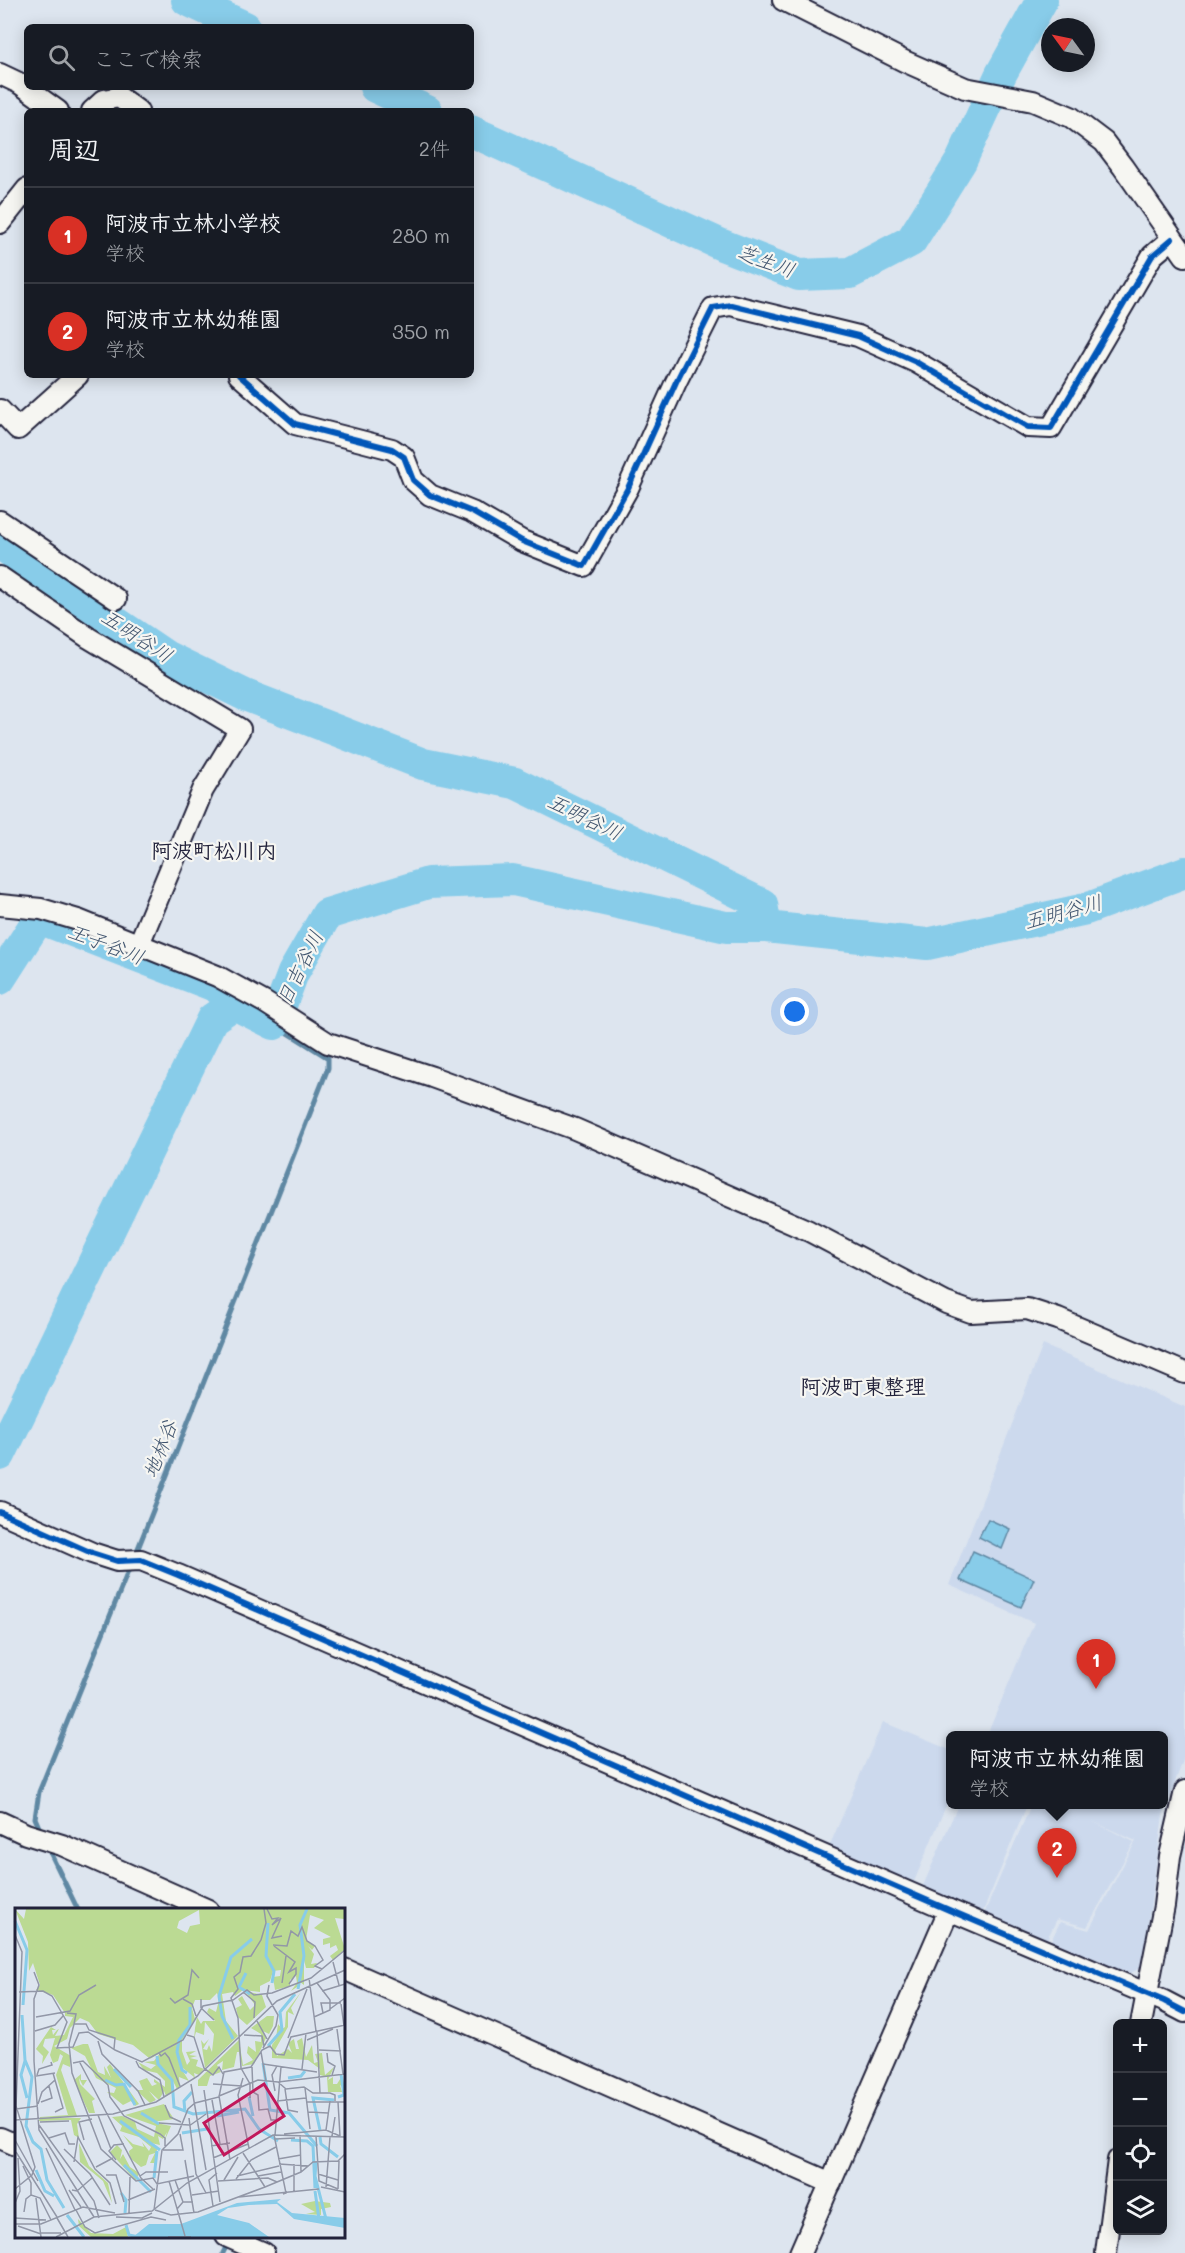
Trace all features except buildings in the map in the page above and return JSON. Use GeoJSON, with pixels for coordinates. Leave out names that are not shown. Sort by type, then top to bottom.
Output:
{"type":"FeatureCollection","features":[{"type":"Feature","properties":{"kind":"street"},"geometry":{"type":"LineString","coordinates":[[783,0],[904,61],[965,88],[1033,101],[1071,117],[1104,142],[1124,166],[1185,256]]}},
{"type":"Feature","properties":{"kind":"street"},"geometry":{"type":"LineString","coordinates":[[0,74],[24,87]]}},
{"type":"Feature","properties":{"kind":"street"},"geometry":{"type":"LineString","coordinates":[[29,90],[54,108]]}},
{"type":"Feature","properties":{"kind":"street"},"geometry":{"type":"LineString","coordinates":[[95,108],[104,100],[119,97],[134,108]]}},
{"type":"Feature","properties":{"kind":"street"},"geometry":{"type":"LineString","coordinates":[[0,223],[24,193]]}},
{"type":"Feature","properties":{"kind":"street"},"geometry":{"type":"LineString","coordinates":[[242,378],[295,424],[392,449],[404,457],[413,480],[430,495],[472,512],[522,541],[584,566],[628,488],[676,382],[713,308],[731,305],[858,336],[916,362],[1028,427],[1051,428],[1152,256],[1172,239]]}},
{"type":"Feature","properties":{"kind":"street"},"geometry":{"type":"LineString","coordinates":[[0,410],[18,429],[75,378]]}},
{"type":"Feature","properties":{"kind":"street"},"geometry":{"type":"LineString","coordinates":[[0,521],[116,599]]}},
{"type":"Feature","properties":{"kind":"street"},"geometry":{"type":"LineString","coordinates":[[0,577],[89,638],[240,729],[203,790],[139,944]]}},
{"type":"Feature","properties":{"kind":"street"},"geometry":{"type":"LineString","coordinates":[[0,905],[41,909],[78,920],[217,976],[328,1043],[575,1129],[809,1231],[946,1303],[971,1312],[1027,1309],[1058,1319],[1185,1373]]}},
{"type":"Feature","properties":{"kind":"street"},"geometry":{"type":"LineString","coordinates":[[0,1512],[92,1553],[117,1561],[131,1560],[199,1584],[1185,2012]]}},
{"type":"Feature","properties":{"kind":"street"},"geometry":{"type":"LineString","coordinates":[[1142,2019],[1164,1906],[1170,1856],[1185,1791]]}},
{"type":"Feature","properties":{"kind":"street"},"geometry":{"type":"LineString","coordinates":[[0,1822],[203,1908]]}},
{"type":"Feature","properties":{"kind":"street"},"geometry":{"type":"LineString","coordinates":[[800,2253],[949,1910]]}},
{"type":"Feature","properties":{"kind":"street"},"geometry":{"type":"LineString","coordinates":[[345,1969],[831,2183]]}},
{"type":"Feature","properties":{"kind":"street"},"geometry":{"type":"LineString","coordinates":[[0,2138],[15,2145]]}},
{"type":"Feature","properties":{"kind":"street"},"geometry":{"type":"LineString","coordinates":[[1106,2253],[1115,2181]]}},
{"type":"Feature","properties":{"kind":"street"},"geometry":{"type":"LineString","coordinates":[[229,2238],[264,2253]]}},
{"type":"Feature","properties":{"kind":"shaded area"},"geometry":{"type":"Polygon","coordinates":[[[1043,1345],[1185,1407],[1185,1755],[1168,1801],[1168,1731],[989,1731],[1034,1623],[949,1585],[1043,1345]]]}},
{"type":"Feature","properties":{"kind":"shaded area"},"geometry":{"type":"Polygon","coordinates":[[[883,1722],[946,1748],[946,1806],[913,1884],[829,1847],[883,1722]]]}},
{"type":"Feature","properties":{"kind":"shaded area"},"geometry":{"type":"Polygon","coordinates":[[[956,1809],[1025,1809],[982,1914],[923,1886],[956,1809]]]}},
{"type":"Feature","properties":{"kind":"shaded area"},"geometry":{"type":"Polygon","coordinates":[[[1029,1809],[1165,1809],[1142,1967],[1125,1976],[1049,1945],[1060,1922],[1089,1930],[1136,1841],[1092,1821],[1134,1842],[1087,1927],[1057,1919],[1046,1941],[984,1914],[1029,1809]]]}},
{"type":"Feature","properties":{"kind":"water"},"geometry":{"type":"Polygon","coordinates":[[[988,1519],[1010,1529],[1002,1549],[979,1537],[988,1519]]]}},
{"type":"Feature","properties":{"kind":"water"},"geometry":{"type":"Polygon","coordinates":[[[973,1551],[1034,1579],[1021,1607],[960,1580],[973,1551]]]}},
{"type":"Feature","properties":{"kind":"waterway","name":"芝生川"},"geometry":{"type":"LineString","coordinates":[[187,0],[239,24]]}},
{"type":"Feature","properties":{"kind":"waterway","name":"芝生川"},"geometry":{"type":"LineString","coordinates":[[474,132],[722,245],[799,275],[850,273],[911,241],[961,161],[1001,74],[1042,0]]}},
{"type":"Feature","properties":{"kind":"waterway","name":"芝生川"},"geometry":{"type":"LineString","coordinates":[[382,90],[420,108]]}},
{"type":"Feature","properties":{"kind":"waterway","name":"五明谷川"},"geometry":{"type":"LineString","coordinates":[[0,544],[167,657],[245,695],[423,764],[515,783],[762,904],[766,927]]}},
{"type":"Feature","properties":{"kind":"waterway","name":"日吉谷川"},"geometry":{"type":"LineString","coordinates":[[0,1455],[212,1019],[234,1004],[274,1024],[293,973],[327,914],[428,883],[513,880],[726,927],[766,927],[927,944],[1086,909],[1185,872]]}},
{"type":"Feature","properties":{"kind":"waterway","name":"王子谷川"},"geometry":{"type":"LineString","coordinates":[[0,979],[39,918],[210,984],[227,992],[234,1004]]}},
{"type":"Feature","properties":{"kind":"waterway","name":"地林谷"},"geometry":{"type":"LineString","coordinates":[[135,1556],[328,1068],[328,1058],[274,1024]]}},
{"type":"Feature","properties":{"kind":"waterway","name":"地林谷"},"geometry":{"type":"LineString","coordinates":[[41,1832],[35,1818],[39,1792],[131,1564]]}},
{"type":"Feature","properties":{"kind":"waterway","name":"地林谷"},"geometry":{"type":"LineString","coordinates":[[47,1846],[77,1908]]}},
{"type":"Feature","properties":{"kind":"waterway","name":"地林谷"},"geometry":{"type":"LineString","coordinates":[[223,2253],[229,2241]]}},
{"type":"Feature","properties":{"kind":"cycle path"},"geometry":{"type":"LineString","coordinates":[[242,378],[295,424],[392,449],[404,457],[413,480],[430,495],[472,512],[522,541],[584,566],[628,488],[676,382],[713,308],[731,305],[858,336],[916,362],[1028,427],[1051,428],[1152,256],[1172,239]]}},
{"type":"Feature","properties":{"kind":"cycle path"},"geometry":{"type":"LineString","coordinates":[[0,1512],[92,1553],[117,1561],[141,1560],[178,1575],[1185,2012]]}},
{"type":"Feature","properties":{"kind":"place","name":"阿波市立林小学校"},"geometry":{"type":"Point","coordinates":[1096,1689]}},
{"type":"Feature","properties":{"kind":"place","name":"阿波市立林幼稚園"},"geometry":{"type":"Point","coordinates":[1057,1878]}},
{"type":"Feature","properties":{"kind":"district","name":"阿波町松川内"},"geometry":{"type":"Point","coordinates":[214,851]}},
{"type":"Feature","properties":{"kind":"district","name":"阿波町東整理"},"geometry":{"type":"Point","coordinates":[863,1387]}}]}
